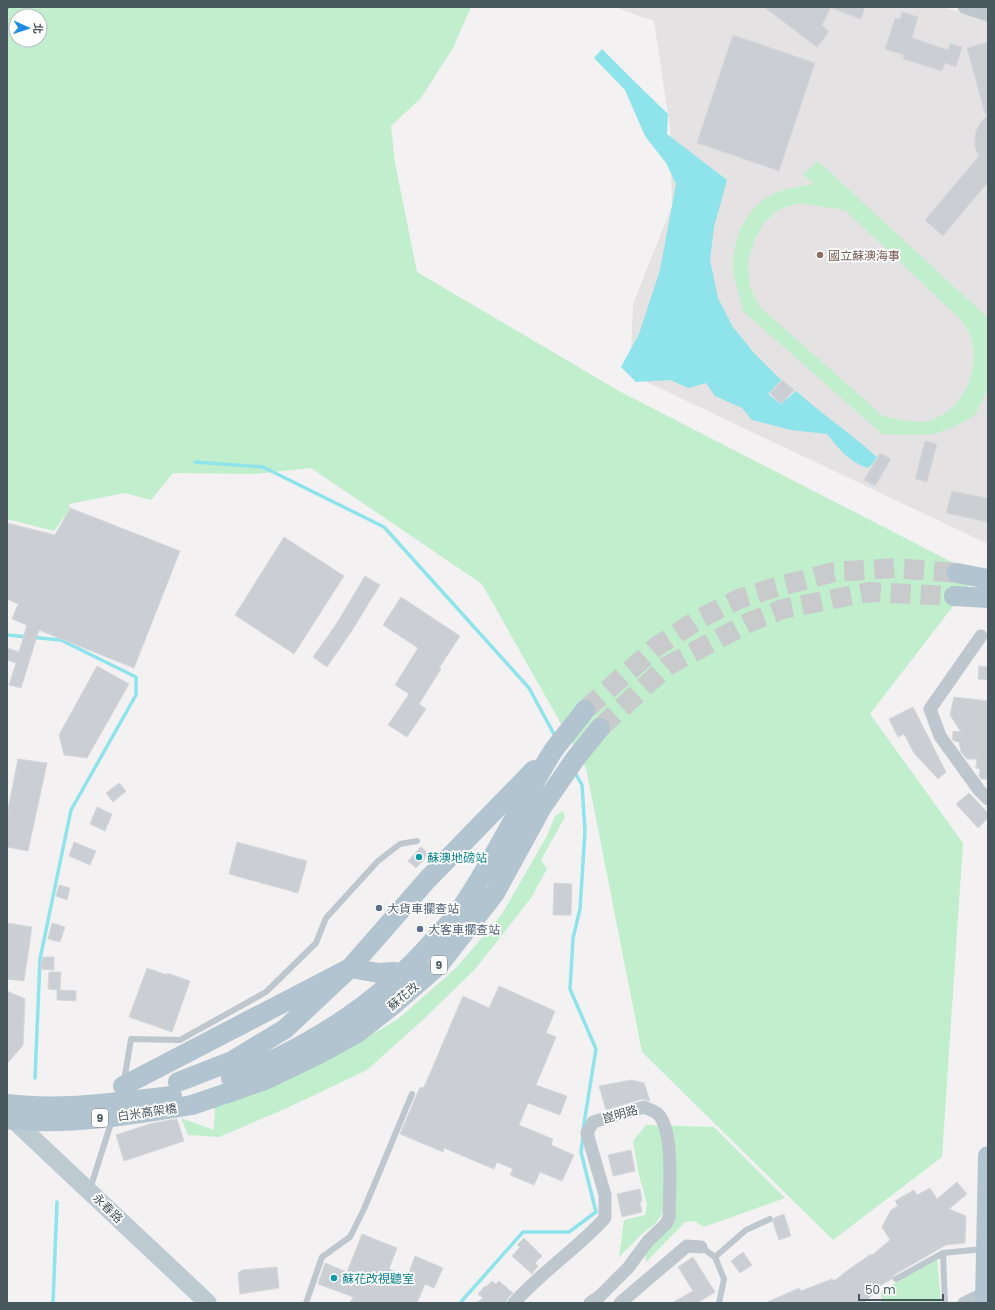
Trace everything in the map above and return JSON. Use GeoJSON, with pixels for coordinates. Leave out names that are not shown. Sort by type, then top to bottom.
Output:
{"type":"FeatureCollection","features":[{"type":"Feature","properties":{"kind":"main road"},"geometry":{"type":"LineString","coordinates":[[957,573],[988,578]]}},
{"type":"Feature","properties":{"kind":"main road"},"geometry":{"type":"LineString","coordinates":[[954,596],[988,598]]}},
{"type":"Feature","properties":{"kind":"main road","name":"蘇花改"},"geometry":{"type":"LineString","coordinates":[[186,1094],[275,1060],[337,1025],[395,981],[424,952],[458,914],[497,851],[554,750],[585,710]]}},
{"type":"Feature","properties":{"kind":"main road","name":"蘇花改"},"geometry":{"type":"LineString","coordinates":[[186,1094],[265,1080],[319,1054],[357,1033],[393,1005],[438,966],[495,893],[542,807],[575,759],[600,728]]}},
{"type":"Feature","properties":{"kind":"main road"},"geometry":{"type":"LineString","coordinates":[[7,1098],[186,1094],[232,1061],[285,1029],[350,968],[427,880],[554,750]]}},
{"type":"Feature","properties":{"kind":"main road"},"geometry":{"type":"LineString","coordinates":[[275,1060],[341,1018],[410,959],[433,934],[473,881],[531,783],[554,750]]}},
{"type":"Feature","properties":{"kind":"main road"},"geometry":{"type":"LineString","coordinates":[[123,1086],[350,968],[379,973],[395,972]]}},
{"type":"Feature","properties":{"kind":"main road","name":"白米高架橋"},"geometry":{"type":"LineString","coordinates":[[7,1104],[22,1106],[70,1106],[186,1094]]}},
{"type":"Feature","properties":{"kind":"main road","name":"白米高架橋"},"geometry":{"type":"LineString","coordinates":[[7,1119],[21,1121],[129,1116],[186,1094]]}},
{"type":"Feature","properties":{"kind":"main road"},"geometry":{"type":"LineString","coordinates":[[985,1298],[988,1156]]}},
{"type":"Feature","properties":{"kind":"street"},"geometry":{"type":"LineString","coordinates":[[964,7],[988,15]]}},
{"type":"Feature","properties":{"kind":"street"},"geometry":{"type":"LineString","coordinates":[[981,636],[930,709],[940,736],[979,790],[988,799]]}},
{"type":"Feature","properties":{"kind":"street","name":"崑明路"},"geometry":{"type":"LineString","coordinates":[[514,1303],[527,1288],[586,1238],[605,1218],[605,1195],[587,1133],[593,1122],[644,1107],[658,1113],[666,1128],[670,1161],[669,1218],[666,1224],[648,1241],[628,1268],[598,1301]]}},
{"type":"Feature","properties":{"kind":"street","name":"永春路"},"geometry":{"type":"LineString","coordinates":[[7,1114],[208,1303]]}},
{"type":"Feature","properties":{"kind":"street"},"geometry":{"type":"LineString","coordinates":[[620,1303],[687,1246],[701,1247]]}},
{"type":"Feature","properties":{"kind":"street"},"geometry":{"type":"LineString","coordinates":[[964,1303],[985,1298]]}},
{"type":"Feature","properties":{"kind":"lane"},"geometry":{"type":"LineString","coordinates":[[89,1191],[123,1086],[131,1039],[180,1040],[266,992],[316,943],[326,918],[378,861],[400,844],[417,841]]}},
{"type":"Feature","properties":{"kind":"lane"},"geometry":{"type":"LineString","coordinates":[[306,1303],[322,1257],[350,1237],[364,1209],[412,1094]]}},
{"type":"Feature","properties":{"kind":"lane"},"geometry":{"type":"LineString","coordinates":[[715,1257],[746,1230],[770,1219]]}},
{"type":"Feature","properties":{"kind":"lane"},"geometry":{"type":"LineString","coordinates":[[701,1247],[715,1257],[724,1279],[719,1303]]}},
{"type":"Feature","properties":{"kind":"lane"},"geometry":{"type":"LineString","coordinates":[[896,1280],[944,1253],[986,1249]]}},
{"type":"Feature","properties":{"kind":"lane"},"geometry":{"type":"LineString","coordinates":[[944,1253],[945,1303]]}},
{"type":"Feature","properties":{"kind":"shaded area","name":"國立蘇澳海事"},"geometry":{"type":"Polygon","coordinates":[[[614,7],[943,7],[988,21],[988,544],[630,374],[633,304],[672,206],[670,128],[654,21],[614,7]]]}},
{"type":"Feature","properties":{"kind":"green space"},"geometry":{"type":"Polygon","coordinates":[[[7,7],[471,7],[453,48],[421,98],[391,126],[395,163],[417,272],[619,391],[977,575],[870,714],[963,843],[942,1157],[833,1240],[642,1052],[586,768],[482,584],[311,468],[255,474],[173,473],[151,500],[125,493],[69,504],[70,508],[54,531],[7,519],[7,7]]]}},
{"type":"Feature","properties":{"kind":"green space"},"geometry":{"type":"Polygon","coordinates":[[[818,161],[988,318],[988,388],[975,415],[954,427],[935,434],[882,434],[743,311],[733,269],[734,252],[740,230],[751,211],[768,197],[787,189],[814,184],[803,175],[818,161]],[[799,203],[778,210],[765,222],[755,238],[748,262],[750,287],[759,306],[883,416],[906,421],[923,422],[941,416],[960,398],[967,387],[974,361],[973,348],[969,332],[958,317],[845,210],[799,203]]]}},
{"type":"Feature","properties":{"kind":"green space"},"geometry":{"type":"Polygon","coordinates":[[[563,811],[565,817],[541,860],[547,869],[531,898],[476,968],[426,1017],[367,1070],[287,1108],[219,1137],[188,1135],[181,1118],[214,1130],[215,1103],[320,1064],[397,1020],[456,968],[502,914],[547,836],[555,816],[563,811]]]}},
{"type":"Feature","properties":{"kind":"green space"},"geometry":{"type":"Polygon","coordinates":[[[646,1125],[714,1127],[785,1198],[704,1227],[694,1221],[685,1222],[646,1262],[645,1254],[657,1238],[676,1202],[676,1169],[670,1142],[663,1157],[667,1179],[664,1205],[661,1216],[654,1225],[643,1233],[619,1257],[624,1220],[645,1215],[647,1204],[639,1175],[633,1141],[646,1125]]]}},
{"type":"Feature","properties":{"kind":"green space"},"geometry":{"type":"Polygon","coordinates":[[[937,1258],[941,1303],[882,1303],[881,1292],[937,1258]]]}},
{"type":"Feature","properties":{"kind":"water"},"geometry":{"type":"Polygon","coordinates":[[[602,49],[668,114],[667,134],[727,180],[714,227],[710,260],[718,298],[733,327],[754,353],[781,380],[768,394],[781,404],[796,391],[877,457],[868,468],[850,459],[840,450],[827,434],[791,430],[752,420],[742,408],[715,396],[706,383],[689,388],[670,380],[636,382],[621,367],[639,334],[660,270],[676,184],[666,163],[645,136],[625,90],[594,58],[602,49]]]}},
{"type":"Feature","properties":{"kind":"building"},"geometry":{"type":"Polygon","coordinates":[[[764,7],[831,7],[822,25],[829,32],[817,47],[764,7]]]}},
{"type":"Feature","properties":{"kind":"building"},"geometry":{"type":"Polygon","coordinates":[[[865,7],[861,19],[831,8],[865,7]]]}},
{"type":"Feature","properties":{"kind":"building"},"geometry":{"type":"Polygon","coordinates":[[[902,12],[918,17],[912,38],[948,50],[950,43],[962,47],[956,67],[945,63],[942,71],[903,59],[904,55],[885,49],[895,18],[900,19],[902,12]]]}},
{"type":"Feature","properties":{"kind":"building"},"geometry":{"type":"Polygon","coordinates":[[[733,35],[815,63],[779,171],[697,143],[733,35]]]}},
{"type":"Feature","properties":{"kind":"building"},"geometry":{"type":"Polygon","coordinates":[[[988,42],[988,114],[985,114],[967,48],[988,42]]]}},
{"type":"Feature","properties":{"kind":"building"},"geometry":{"type":"Polygon","coordinates":[[[988,114],[988,182],[943,236],[925,220],[979,156],[975,148],[976,131],[980,123],[988,114]]]}},
{"type":"Feature","properties":{"kind":"building"},"geometry":{"type":"Polygon","coordinates":[[[782,380],[794,390],[781,404],[770,393],[782,380]]]}},
{"type":"Feature","properties":{"kind":"building"},"geometry":{"type":"Polygon","coordinates":[[[925,441],[937,444],[927,482],[915,479],[925,441]]]}},
{"type":"Feature","properties":{"kind":"building"},"geometry":{"type":"Polygon","coordinates":[[[880,453],[891,459],[875,486],[864,480],[880,453]]]}},
{"type":"Feature","properties":{"kind":"building"},"geometry":{"type":"Polygon","coordinates":[[[952,491],[988,498],[988,522],[946,513],[952,491]]]}},
{"type":"Feature","properties":{"kind":"building"},"geometry":{"type":"Polygon","coordinates":[[[70,508],[180,551],[134,668],[39,630],[21,688],[9,685],[16,663],[7,660],[7,648],[19,652],[27,625],[12,619],[18,604],[7,599],[7,523],[55,535],[70,508]]]}},
{"type":"Feature","properties":{"kind":"building"},"geometry":{"type":"Polygon","coordinates":[[[284,537],[344,576],[294,654],[235,615],[284,537]]]}},
{"type":"Feature","properties":{"kind":"building"},"geometry":{"type":"Polygon","coordinates":[[[365,576],[380,585],[327,667],[313,657],[337,623],[365,576]]]}},
{"type":"Feature","properties":{"kind":"building"},"geometry":{"type":"Polygon","coordinates":[[[401,597],[460,636],[439,668],[441,669],[419,704],[426,709],[407,737],[388,725],[409,694],[395,685],[418,648],[383,625],[401,597]]]}},
{"type":"Feature","properties":{"kind":"building"},"geometry":{"type":"Polygon","coordinates":[[[97,666],[129,684],[87,758],[64,755],[59,735],[97,666]]]}},
{"type":"Feature","properties":{"kind":"building"},"geometry":{"type":"Polygon","coordinates":[[[979,666],[988,667],[988,680],[978,679],[979,666]]]}},
{"type":"Feature","properties":{"kind":"building"},"geometry":{"type":"Polygon","coordinates":[[[954,697],[988,701],[988,779],[981,779],[979,776],[980,769],[976,768],[977,759],[967,759],[961,752],[959,742],[952,739],[953,731],[961,732],[950,715],[954,697]]]}},
{"type":"Feature","properties":{"kind":"building"},"geometry":{"type":"Polygon","coordinates":[[[913,707],[946,772],[938,779],[914,753],[904,734],[898,737],[889,719],[913,707]]]}},
{"type":"Feature","properties":{"kind":"building"},"geometry":{"type":"Polygon","coordinates":[[[18,759],[47,763],[28,851],[7,847],[7,814],[18,759]]]}},
{"type":"Feature","properties":{"kind":"building"},"geometry":{"type":"Polygon","coordinates":[[[119,783],[126,791],[113,802],[106,793],[119,783]]]}},
{"type":"Feature","properties":{"kind":"building"},"geometry":{"type":"Polygon","coordinates":[[[969,793],[988,813],[988,818],[978,828],[956,804],[969,793]]]}},
{"type":"Feature","properties":{"kind":"building"},"geometry":{"type":"Polygon","coordinates":[[[97,807],[112,814],[105,831],[90,824],[97,807]]]}},
{"type":"Feature","properties":{"kind":"building"},"geometry":{"type":"Polygon","coordinates":[[[74,842],[96,851],[90,865],[69,856],[74,842]]]}},
{"type":"Feature","properties":{"kind":"building"},"geometry":{"type":"Polygon","coordinates":[[[237,842],[307,861],[298,893],[229,874],[237,842]]]}},
{"type":"Feature","properties":{"kind":"building","name":"蘇澳地磅站"},"geometry":{"type":"Polygon","coordinates":[[[421,847],[429,854],[416,868],[408,861],[421,847]]]}},
{"type":"Feature","properties":{"kind":"building"},"geometry":{"type":"Polygon","coordinates":[[[554,883],[572,884],[571,915],[553,915],[554,883]]]}},
{"type":"Feature","properties":{"kind":"building"},"geometry":{"type":"Polygon","coordinates":[[[59,885],[70,888],[67,900],[56,896],[59,885]]]}},
{"type":"Feature","properties":{"kind":"building"},"geometry":{"type":"Polygon","coordinates":[[[7,923],[32,927],[24,981],[7,979],[7,923]]]}},
{"type":"Feature","properties":{"kind":"building"},"geometry":{"type":"Polygon","coordinates":[[[52,923],[65,927],[60,942],[48,939],[52,923]]]}},
{"type":"Feature","properties":{"kind":"building"},"geometry":{"type":"Polygon","coordinates":[[[43,957],[54,957],[54,970],[40,969],[43,957]]]}},
{"type":"Feature","properties":{"kind":"building"},"geometry":{"type":"Polygon","coordinates":[[[147,968],[190,981],[172,1032],[129,1017],[147,968]]]}},
{"type":"Feature","properties":{"kind":"building"},"geometry":{"type":"Polygon","coordinates":[[[49,972],[61,972],[60,990],[76,991],[76,1001],[57,1000],[57,990],[48,989],[49,972]]]}},
{"type":"Feature","properties":{"kind":"building"},"geometry":{"type":"Polygon","coordinates":[[[499,986],[555,1011],[546,1033],[556,1037],[536,1085],[567,1096],[560,1115],[528,1103],[519,1125],[553,1139],[551,1145],[574,1155],[562,1181],[540,1172],[534,1185],[510,1175],[513,1169],[497,1162],[494,1169],[444,1148],[443,1152],[400,1134],[420,1087],[423,1088],[425,1085],[463,996],[489,1008],[499,986]]]}},
{"type":"Feature","properties":{"kind":"building"},"geometry":{"type":"Polygon","coordinates":[[[7,991],[25,999],[23,1045],[7,1064],[7,991]]]}},
{"type":"Feature","properties":{"kind":"building"},"geometry":{"type":"Polygon","coordinates":[[[631,1080],[644,1083],[650,1101],[642,1099],[606,1110],[599,1086],[631,1080]]]}},
{"type":"Feature","properties":{"kind":"building"},"geometry":{"type":"Polygon","coordinates":[[[177,1119],[184,1141],[124,1161],[116,1135],[153,1123],[177,1119]]]}},
{"type":"Feature","properties":{"kind":"building"},"geometry":{"type":"Polygon","coordinates":[[[631,1150],[635,1171],[613,1176],[608,1155],[631,1150]]]}},
{"type":"Feature","properties":{"kind":"building"},"geometry":{"type":"Polygon","coordinates":[[[957,1182],[967,1194],[949,1209],[966,1216],[965,1243],[946,1245],[894,1275],[892,1279],[876,1288],[877,1290],[864,1303],[765,1303],[799,1288],[801,1291],[832,1279],[834,1281],[871,1254],[871,1256],[890,1240],[882,1227],[891,1210],[898,1206],[895,1201],[914,1190],[917,1195],[930,1188],[937,1199],[957,1182]]]}},
{"type":"Feature","properties":{"kind":"building"},"geometry":{"type":"Polygon","coordinates":[[[640,1189],[642,1212],[622,1217],[617,1194],[640,1189]]]}},
{"type":"Feature","properties":{"kind":"building"},"geometry":{"type":"Polygon","coordinates":[[[784,1214],[791,1236],[779,1240],[773,1222],[774,1218],[784,1214]]]}},
{"type":"Feature","properties":{"kind":"building"},"geometry":{"type":"Polygon","coordinates":[[[362,1234],[397,1248],[389,1269],[407,1277],[415,1256],[443,1268],[434,1288],[425,1284],[417,1303],[350,1303],[353,1297],[318,1284],[325,1263],[347,1272],[362,1234]]]}},
{"type":"Feature","properties":{"kind":"building"},"geometry":{"type":"Polygon","coordinates":[[[524,1238],[542,1256],[535,1263],[538,1266],[532,1274],[512,1256],[520,1247],[517,1245],[524,1238]]]}},
{"type":"Feature","properties":{"kind":"building"},"geometry":{"type":"Polygon","coordinates":[[[743,1252],[752,1265],[740,1273],[731,1261],[743,1252]]]}},
{"type":"Feature","properties":{"kind":"building"},"geometry":{"type":"Polygon","coordinates":[[[693,1257],[715,1292],[697,1303],[672,1303],[693,1291],[678,1267],[693,1257]]]}},
{"type":"Feature","properties":{"kind":"building"},"geometry":{"type":"Polygon","coordinates":[[[277,1267],[279,1288],[240,1294],[238,1273],[242,1270],[277,1267]]]}},
{"type":"Feature","properties":{"kind":"building"},"geometry":{"type":"Polygon","coordinates":[[[492,1281],[496,1284],[499,1281],[513,1293],[508,1298],[506,1303],[476,1303],[483,1298],[478,1294],[492,1281]]]}},
{"type":"Feature","properties":{"kind":"waterway"},"geometry":{"type":"LineString","coordinates":[[195,462],[263,467],[384,527],[529,688],[555,736]]}},
{"type":"Feature","properties":{"kind":"waterway"},"geometry":{"type":"LineString","coordinates":[[7,635],[61,640],[136,677],[136,695],[71,810],[40,959],[35,1078]]}},
{"type":"Feature","properties":{"kind":"waterway"},"geometry":{"type":"LineString","coordinates":[[574,771],[582,785],[585,831],[580,909],[573,938],[570,989],[596,1049],[583,1130]]}},
{"type":"Feature","properties":{"kind":"waterway"},"geometry":{"type":"LineString","coordinates":[[460,1303],[523,1232],[569,1232],[596,1212],[581,1152],[583,1136]]}},
{"type":"Feature","properties":{"kind":"waterway"},"geometry":{"type":"LineString","coordinates":[[53,1303],[57,1202]]}},
{"type":"Feature","properties":{"kind":"tunnel"},"geometry":{"type":"LineString","coordinates":[[585,710],[656,647],[699,619],[739,599],[776,587],[834,572],[896,568],[957,573]]}},
{"type":"Feature","properties":{"kind":"tunnel"},"geometry":{"type":"LineString","coordinates":[[600,728],[667,666],[750,622],[783,609],[869,592],[954,596]]}},
{"type":"Feature","properties":{"kind":"place","name":"國立蘇澳海事"},"geometry":{"type":"Point","coordinates":[820,255]}},
{"type":"Feature","properties":{"kind":"place","name":"蘇澳地磅站"},"geometry":{"type":"Point","coordinates":[419,857]}},
{"type":"Feature","properties":{"kind":"place","name":"大貨車攔查站"},"geometry":{"type":"Point","coordinates":[379,908]}},
{"type":"Feature","properties":{"kind":"place","name":"大客車攔查站"},"geometry":{"type":"Point","coordinates":[420,929]}},
{"type":"Feature","properties":{"kind":"place","name":"蘇花改視聽室"},"geometry":{"type":"Point","coordinates":[334,1278]}}]}
